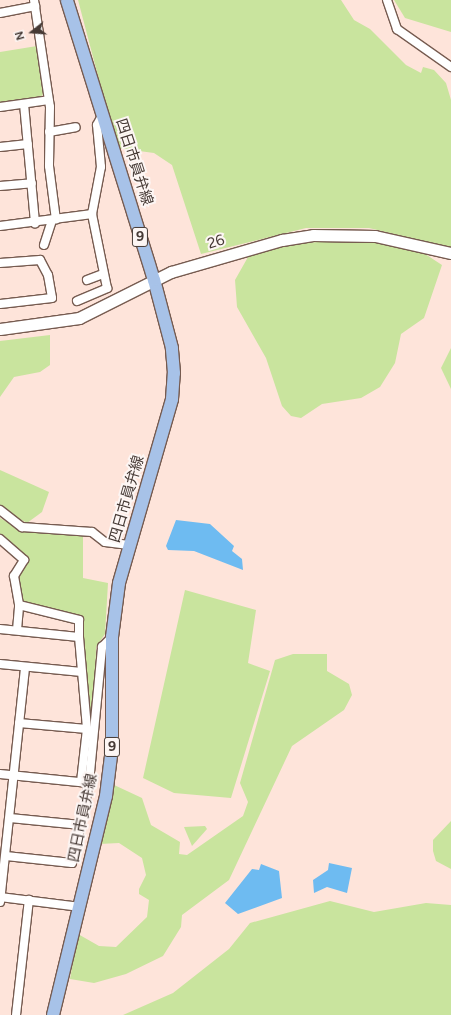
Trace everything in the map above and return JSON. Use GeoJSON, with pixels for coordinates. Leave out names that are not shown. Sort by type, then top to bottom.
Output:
{"type":"FeatureCollection","features":[{"type":"Feature","properties":{"kind":"main road","name":"四日市員弁線"},"geometry":{"type":"LineString","coordinates":[[54,1015],[106,796],[112,748],[112,638],[119,583],[172,399],[174,374],[172,348],[154,280],[67,0]]}},
{"type":"Feature","properties":{"kind":"street"},"geometry":{"type":"LineString","coordinates":[[387,0],[396,29],[451,67]]}},
{"type":"Feature","properties":{"kind":"street"},"geometry":{"type":"LineString","coordinates":[[0,13],[35,3],[49,100],[49,166],[54,220],[44,245]]}},
{"type":"Feature","properties":{"kind":"street"},"geometry":{"type":"LineString","coordinates":[[0,108],[49,100]]}},
{"type":"Feature","properties":{"kind":"street"},"geometry":{"type":"LineString","coordinates":[[24,104],[35,222]]}},
{"type":"Feature","properties":{"kind":"street"},"geometry":{"type":"LineString","coordinates":[[77,301],[106,288],[92,214],[101,166],[97,125],[102,116]]}},
{"type":"Feature","properties":{"kind":"street"},"geometry":{"type":"LineString","coordinates":[[49,132],[76,127]]}},
{"type":"Feature","properties":{"kind":"street"},"geometry":{"type":"LineString","coordinates":[[0,147],[28,144]]}},
{"type":"Feature","properties":{"kind":"street"},"geometry":{"type":"LineString","coordinates":[[0,186],[32,183]]}},
{"type":"Feature","properties":{"kind":"street"},"geometry":{"type":"LineString","coordinates":[[0,226],[92,214]]}},
{"type":"Feature","properties":{"kind":"street","name":"26"},"geometry":{"type":"LineString","coordinates":[[0,329],[79,318],[107,307],[154,280],[254,246],[313,235],[388,237],[451,253]]}},
{"type":"Feature","properties":{"kind":"street"},"geometry":{"type":"LineString","coordinates":[[0,263],[40,260],[48,275],[52,298],[0,304]]}},
{"type":"Feature","properties":{"kind":"street"},"geometry":{"type":"LineString","coordinates":[[87,280],[103,274]]}},
{"type":"Feature","properties":{"kind":"street"},"geometry":{"type":"LineString","coordinates":[[0,510],[22,527],[92,532],[105,542],[131,545]]}},
{"type":"Feature","properties":{"kind":"street"},"geometry":{"type":"LineString","coordinates":[[0,539],[24,560],[14,576],[18,605],[17,630]]}},
{"type":"Feature","properties":{"kind":"street"},"geometry":{"type":"LineString","coordinates":[[18,605],[79,620],[79,637],[87,729],[85,782]]}},
{"type":"Feature","properties":{"kind":"street"},"geometry":{"type":"LineString","coordinates":[[0,629],[79,637]]}},
{"type":"Feature","properties":{"kind":"street"},"geometry":{"type":"LineString","coordinates":[[6,856],[72,862],[81,825],[102,647],[112,638]]}},
{"type":"Feature","properties":{"kind":"street"},"geometry":{"type":"LineString","coordinates":[[0,664],[82,672]]}},
{"type":"Feature","properties":{"kind":"street"},"geometry":{"type":"LineString","coordinates":[[25,666],[6,856],[0,899],[29,900],[80,907]]}},
{"type":"Feature","properties":{"kind":"street"},"geometry":{"type":"LineString","coordinates":[[19,722],[87,729]]}},
{"type":"Feature","properties":{"kind":"street"},"geometry":{"type":"LineString","coordinates":[[0,774],[85,782]]}},
{"type":"Feature","properties":{"kind":"street"},"geometry":{"type":"LineString","coordinates":[[10,818],[81,825]]}},
{"type":"Feature","properties":{"kind":"street"},"geometry":{"type":"LineString","coordinates":[[16,1015],[29,900]]}},
{"type":"Feature","properties":{"kind":"green space"},"geometry":{"type":"Polygon","coordinates":[[[78,0],[341,0],[354,20],[370,29],[406,65],[421,73],[423,67],[434,70],[446,83],[451,100],[451,248],[369,228],[306,228],[201,254],[172,165],[154,153],[117,148],[78,0]]]}},
{"type":"Feature","properties":{"kind":"green space"},"geometry":{"type":"Polygon","coordinates":[[[394,0],[451,0],[451,32],[405,18],[394,0]]]}},
{"type":"Feature","properties":{"kind":"green space"},"geometry":{"type":"Polygon","coordinates":[[[37,46],[44,93],[40,98],[0,104],[0,52],[37,46]]]}},
{"type":"Feature","properties":{"kind":"green space"},"geometry":{"type":"Polygon","coordinates":[[[339,240],[377,242],[419,250],[442,265],[424,318],[401,334],[395,363],[380,387],[361,398],[322,404],[301,418],[291,416],[282,406],[266,358],[237,307],[235,280],[248,257],[258,253],[285,245],[339,240]]]}},
{"type":"Feature","properties":{"kind":"green space"},"geometry":{"type":"Polygon","coordinates":[[[50,335],[50,365],[40,372],[14,377],[0,397],[0,341],[50,335]]]}},
{"type":"Feature","properties":{"kind":"green space"},"geometry":{"type":"Polygon","coordinates":[[[451,348],[451,389],[441,368],[451,348]]]}},
{"type":"Feature","properties":{"kind":"green space"},"geometry":{"type":"Polygon","coordinates":[[[0,470],[49,492],[42,512],[27,523],[0,508],[0,470]]]}},
{"type":"Feature","properties":{"kind":"green space"},"geometry":{"type":"Polygon","coordinates":[[[0,518],[23,531],[83,536],[83,578],[108,583],[105,634],[96,647],[95,696],[90,714],[79,620],[19,604],[19,577],[27,560],[0,535],[0,518]]]}},
{"type":"Feature","properties":{"kind":"green space"},"geometry":{"type":"Polygon","coordinates":[[[185,590],[256,610],[248,663],[270,671],[231,798],[174,793],[143,778],[185,590]]]}},
{"type":"Feature","properties":{"kind":"green space"},"geometry":{"type":"Polygon","coordinates":[[[293,654],[327,654],[327,671],[349,684],[352,695],[344,710],[292,746],[229,880],[182,915],[181,927],[163,956],[126,974],[94,983],[70,979],[78,934],[99,946],[116,947],[147,917],[149,900],[139,894],[139,889],[146,875],[142,858],[119,843],[99,844],[112,784],[142,798],[151,825],[180,842],[179,854],[187,855],[243,816],[248,802],[240,783],[275,660],[293,654]]]}},
{"type":"Feature","properties":{"kind":"green space"},"geometry":{"type":"Polygon","coordinates":[[[451,821],[451,869],[436,861],[433,851],[433,840],[451,821]]]}},
{"type":"Feature","properties":{"kind":"green space"},"geometry":{"type":"Polygon","coordinates":[[[205,826],[207,829],[192,846],[184,827],[205,826]]]}},
{"type":"Feature","properties":{"kind":"green space"},"geometry":{"type":"Polygon","coordinates":[[[330,901],[374,912],[426,903],[451,905],[451,1015],[123,1015],[173,993],[229,949],[250,923],[330,901]]]}},
{"type":"Feature","properties":{"kind":"water"},"geometry":{"type":"Polygon","coordinates":[[[176,520],[210,524],[234,546],[232,551],[242,559],[243,570],[194,551],[168,550],[166,546],[176,520]]]}},
{"type":"Feature","properties":{"kind":"water"},"geometry":{"type":"Polygon","coordinates":[[[329,863],[352,868],[347,893],[327,887],[314,893],[313,880],[328,870],[329,863]]]}},
{"type":"Feature","properties":{"kind":"water"},"geometry":{"type":"Polygon","coordinates":[[[261,864],[279,871],[282,898],[238,914],[225,903],[252,869],[259,870],[261,864]]]}}]}
